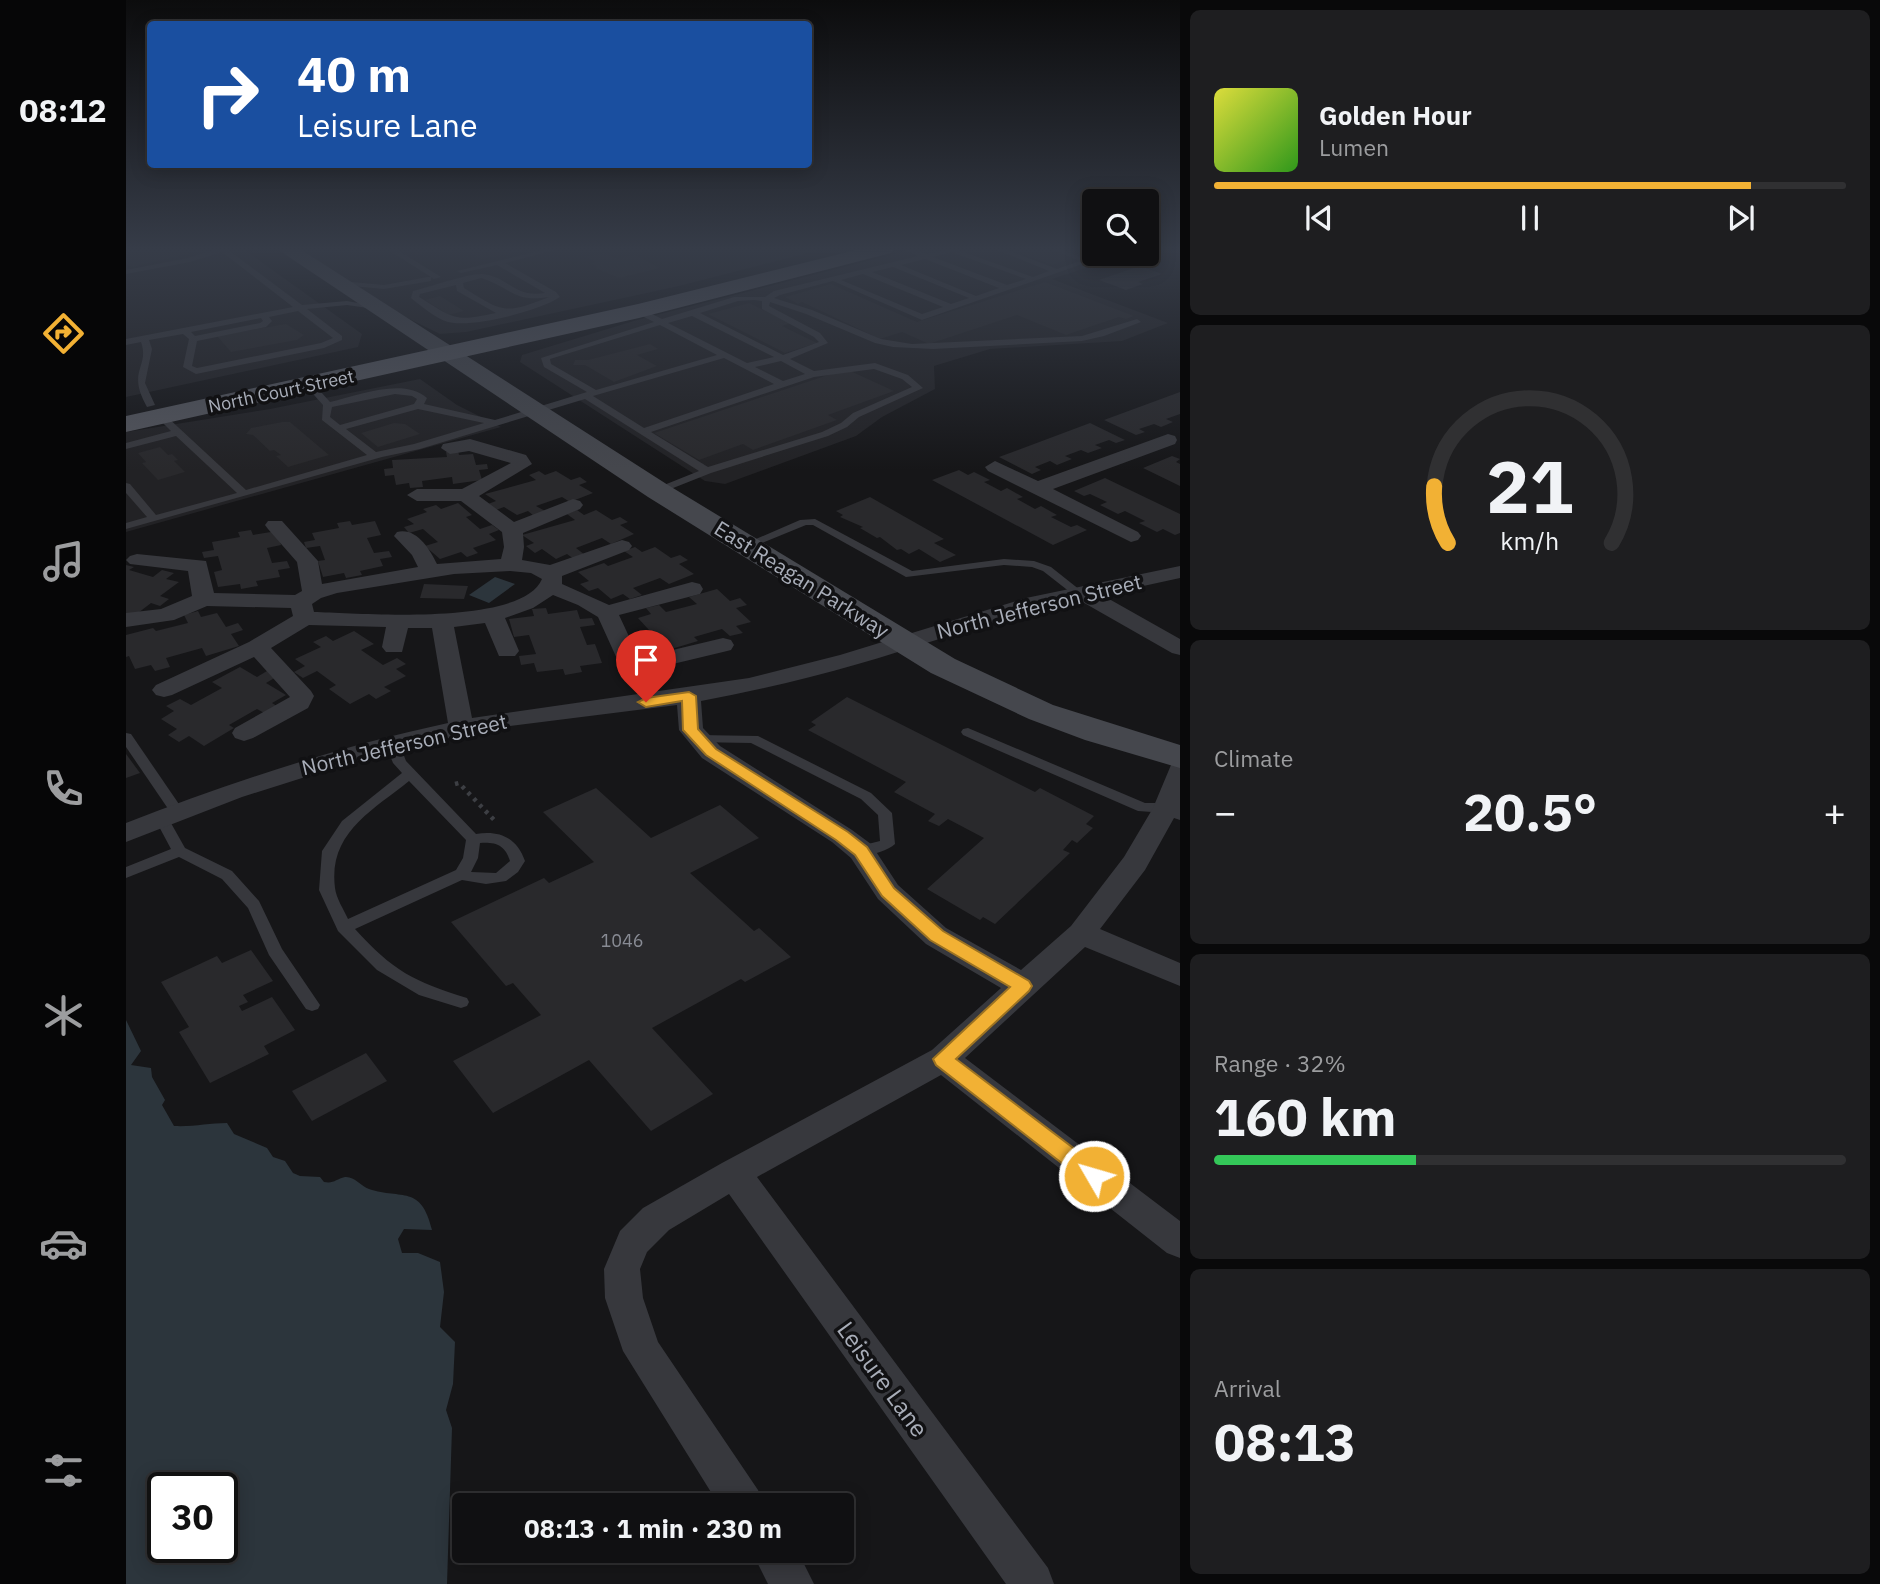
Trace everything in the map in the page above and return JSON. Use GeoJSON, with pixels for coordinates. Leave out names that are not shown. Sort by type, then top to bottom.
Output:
{"type":"FeatureCollection","features":[{"type":"Feature","properties":{"kind":"main road","name":"North Court Street"},"geometry":{"type":"LineString","coordinates":[[126,424],[544,323]]}},
{"type":"Feature","properties":{"kind":"main road","name":"North Court Street"},"geometry":{"type":"LineString","coordinates":[[154,416],[309,384],[439,349],[576,323]]}},
{"type":"Feature","properties":{"kind":"street","name":"East Reagan Parkway"},"geometry":{"type":"LineString","coordinates":[[406,323],[439,349],[658,491],[902,642],[978,684],[1041,712],[1180,757]]}},
{"type":"Feature","properties":{"kind":"street"},"geometry":{"type":"LineString","coordinates":[[1037,488],[1176,440]]}},
{"type":"Feature","properties":{"kind":"street"},"geometry":{"type":"LineString","coordinates":[[417,495],[466,495],[523,464],[520,459],[470,445],[450,448]]}},
{"type":"Feature","properties":{"kind":"street"},"geometry":{"type":"LineString","coordinates":[[995,467],[1131,536]]}},
{"type":"Feature","properties":{"kind":"street"},"geometry":{"type":"LineString","coordinates":[[466,495],[512,530],[514,547],[510,565]]}},
{"type":"Feature","properties":{"kind":"street"},"geometry":{"type":"LineString","coordinates":[[512,530],[573,505]]}},
{"type":"Feature","properties":{"kind":"street"},"geometry":{"type":"LineString","coordinates":[[275,525],[307,561],[306,604]]}},
{"type":"Feature","properties":{"kind":"street"},"geometry":{"type":"LineString","coordinates":[[404,536],[421,552],[430,571]]}},
{"type":"Feature","properties":{"kind":"street"},"geometry":{"type":"LineString","coordinates":[[126,620],[166,615],[204,599],[306,604],[398,620],[442,622],[494,615],[517,607],[550,580],[622,546]]}},
{"type":"Feature","properties":{"kind":"street"},"geometry":{"type":"LineString","coordinates":[[137,560],[198,566],[204,599]]}},
{"type":"Feature","properties":{"kind":"street"},"geometry":{"type":"LineString","coordinates":[[164,690],[257,647],[306,604],[430,571],[510,565],[535,567],[550,580],[602,607],[612,617],[631,667],[723,645]]}},
{"type":"Feature","properties":{"kind":"street","name":"North Jefferson Street"},"geometry":{"type":"LineString","coordinates":[[126,833],[296,769],[392,743],[461,727],[689,696],[807,671],[1034,603],[1180,572]]}},
{"type":"Feature","properties":{"kind":"street"},"geometry":{"type":"LineString","coordinates":[[607,612],[692,589]]}},
{"type":"Feature","properties":{"kind":"street"},"geometry":{"type":"LineString","coordinates":[[1082,594],[1180,648]]}},
{"type":"Feature","properties":{"kind":"street"},"geometry":{"type":"LineString","coordinates":[[494,615],[507,651]]}},
{"type":"Feature","properties":{"kind":"street"},"geometry":{"type":"LineString","coordinates":[[394,647],[398,620]]}},
{"type":"Feature","properties":{"kind":"street"},"geometry":{"type":"LineString","coordinates":[[442,622],[461,727]]}},
{"type":"Feature","properties":{"kind":"street"},"geometry":{"type":"LineString","coordinates":[[244,733],[299,703],[302,696],[257,647]]}},
{"type":"Feature","properties":{"kind":"street"},"geometry":{"type":"LineString","coordinates":[[689,696],[691,730],[711,752],[821,821],[861,851],[888,892],[936,936],[1023,986]]}},
{"type":"Feature","properties":{"kind":"street"},"geometry":{"type":"LineString","coordinates":[[735,1493],[642,1351],[624,1298],[622,1269],[633,1242],[656,1219],[734,1173],[943,1059],[1081,933],[1173,809],[1180,771]]}},
{"type":"Feature","properties":{"kind":"street"},"geometry":{"type":"LineString","coordinates":[[1081,933],[1180,975]]}},
{"type":"Feature","properties":{"kind":"street"},"geometry":{"type":"LineString","coordinates":[[943,1059],[1180,1242]]}},
{"type":"Feature","properties":{"kind":"street","name":"Leisure Lane"},"geometry":{"type":"LineString","coordinates":[[734,1173],[1032,1584]]}},
{"type":"Feature","properties":{"kind":"street"},"geometry":{"type":"LineString","coordinates":[[780,1563],[792,1584]]}},
{"type":"Feature","properties":{"kind":"lane"},"geometry":{"type":"LineString","coordinates":[[126,342],[221,323]]}},
{"type":"Feature","properties":{"kind":"lane"},"geometry":{"type":"LineString","coordinates":[[193,339],[266,323]]}},
{"type":"Feature","properties":{"kind":"lane"},"geometry":{"type":"LineString","coordinates":[[193,339],[186,365],[196,371],[337,340],[337,335],[322,323]]}},
{"type":"Feature","properties":{"kind":"lane"},"geometry":{"type":"LineString","coordinates":[[707,471],[642,432],[547,365],[545,358],[663,323],[783,385]]}},
{"type":"Feature","properties":{"kind":"lane"},"geometry":{"type":"LineString","coordinates":[[713,323],[813,374]]}},
{"type":"Feature","properties":{"kind":"lane"},"geometry":{"type":"LineString","coordinates":[[746,366],[783,358],[821,345],[824,339],[794,323]]}},
{"type":"Feature","properties":{"kind":"lane"},"geometry":{"type":"LineString","coordinates":[[837,323],[880,342],[940,346],[1094,337],[1134,323]]}},
{"type":"Feature","properties":{"kind":"lane"},"geometry":{"type":"LineString","coordinates":[[184,330],[193,339]]}},
{"type":"Feature","properties":{"kind":"lane"},"geometry":{"type":"LineString","coordinates":[[143,338],[149,352],[139,379],[154,416],[244,494]]}},
{"type":"Feature","properties":{"kind":"lane"},"geometry":{"type":"LineString","coordinates":[[126,526],[374,455],[416,447],[725,355]]}},
{"type":"Feature","properties":{"kind":"lane"},"geometry":{"type":"LineString","coordinates":[[642,432],[813,374],[875,366],[905,377],[918,388],[856,415],[844,425],[825,434],[707,471],[658,491]]}},
{"type":"Feature","properties":{"kind":"lane"},"geometry":{"type":"LineString","coordinates":[[309,384],[328,405]]}},
{"type":"Feature","properties":{"kind":"lane"},"geometry":{"type":"LineString","coordinates":[[328,405],[405,391],[422,398],[418,406]]}},
{"type":"Feature","properties":{"kind":"lane"},"geometry":{"type":"LineString","coordinates":[[328,405],[325,418],[374,455]]}},
{"type":"Feature","properties":{"kind":"lane"},"geometry":{"type":"LineString","coordinates":[[338,428],[418,406],[495,423]]}},
{"type":"Feature","properties":{"kind":"lane"},"geometry":{"type":"LineString","coordinates":[[126,446],[154,416]]}},
{"type":"Feature","properties":{"kind":"lane"},"geometry":{"type":"LineString","coordinates":[[126,486],[153,518]]}},
{"type":"Feature","properties":{"kind":"lane"},"geometry":{"type":"LineString","coordinates":[[748,545],[804,522],[816,522],[910,575],[1004,562],[1034,564],[1047,569],[1082,594]]}},
{"type":"Feature","properties":{"kind":"lane"},"geometry":{"type":"LineString","coordinates":[[968,732],[1143,808],[1173,809]]}},
{"type":"Feature","properties":{"kind":"lane"},"geometry":{"type":"LineString","coordinates":[[126,737],[170,816],[180,851],[227,875],[254,905],[275,951],[312,1004]]}},
{"type":"Feature","properties":{"kind":"lane"},"geometry":{"type":"LineString","coordinates":[[699,739],[753,739],[866,796],[885,813],[888,844],[861,851]]}},
{"type":"Feature","properties":{"kind":"lane"},"geometry":{"type":"LineString","coordinates":[[344,927],[461,874],[471,857],[472,839],[400,763],[392,743]]}},
{"type":"Feature","properties":{"kind":"lane"},"geometry":{"type":"LineString","coordinates":[[410,773],[347,824],[329,851],[327,890],[344,927],[368,954],[399,979],[426,995],[461,1002]]}},
{"type":"Feature","properties":{"kind":"lane"},"geometry":{"type":"LineString","coordinates":[[461,874],[475,879],[493,880],[511,873],[518,861],[515,849],[506,840],[488,836],[472,839]]}},
{"type":"Feature","properties":{"kind":"lane"},"geometry":{"type":"LineString","coordinates":[[126,873],[180,851]]}},
{"type":"Feature","properties":{"kind":"shaded area"},"geometry":{"type":"Polygon","coordinates":[[[126,323],[346,323],[362,334],[358,347],[126,397],[126,323]]]}},
{"type":"Feature","properties":{"kind":"shaded area"},"geometry":{"type":"Polygon","coordinates":[[[417,323],[508,323],[466,332],[440,334],[417,323]]]}},
{"type":"Feature","properties":{"kind":"shaded area"},"geometry":{"type":"Polygon","coordinates":[[[627,323],[1168,323],[1122,341],[990,349],[934,366],[935,389],[882,417],[856,436],[725,484],[705,481],[520,362],[522,355],[627,323]]]}},
{"type":"Feature","properties":{"kind":"shaded area"},"geometry":{"type":"Polygon","coordinates":[[[420,379],[457,405],[501,427],[126,532],[126,432],[270,409],[420,379]]]}},
{"type":"Feature","properties":{"kind":"shaded area"},"geometry":{"type":"Polygon","coordinates":[[[495,577],[515,584],[489,603],[469,595],[495,577]]]}},
{"type":"Feature","properties":{"kind":"shaded area"},"geometry":{"type":"Polygon","coordinates":[[[126,1020],[141,1051],[131,1065],[151,1068],[152,1077],[165,1100],[162,1105],[174,1126],[227,1123],[234,1134],[267,1148],[273,1157],[285,1161],[293,1173],[300,1176],[320,1177],[324,1182],[348,1177],[369,1189],[409,1196],[422,1206],[432,1230],[404,1229],[398,1239],[402,1253],[418,1253],[440,1262],[444,1292],[440,1327],[455,1342],[453,1384],[446,1410],[452,1428],[447,1584],[126,1584],[126,1020]]]}},
{"type":"Feature","properties":{"kind":"building"},"geometry":{"type":"Polygon","coordinates":[[[726,323],[791,323],[782,326],[817,343],[785,353],[726,323]]]}},
{"type":"Feature","properties":{"kind":"building"},"geometry":{"type":"Polygon","coordinates":[[[846,323],[993,323],[929,344],[902,332],[880,339],[846,323]]]}},
{"type":"Feature","properties":{"kind":"building"},"geometry":{"type":"Polygon","coordinates":[[[1036,323],[1102,323],[1066,335],[1036,323]]]}},
{"type":"Feature","properties":{"kind":"building"},"geometry":{"type":"Polygon","coordinates":[[[286,324],[304,335],[297,340],[231,352],[217,336],[286,324]]]}},
{"type":"Feature","properties":{"kind":"building"},"geometry":{"type":"Polygon","coordinates":[[[650,344],[658,349],[637,355],[657,366],[614,382],[585,365],[573,365],[575,360],[588,360],[650,344]]]}},
{"type":"Feature","properties":{"kind":"building"},"geometry":{"type":"Polygon","coordinates":[[[846,369],[894,391],[828,415],[837,420],[753,450],[743,444],[699,460],[654,433],[846,369]]]}},
{"type":"Feature","properties":{"kind":"building"},"geometry":{"type":"Polygon","coordinates":[[[1180,392],[1180,414],[1166,419],[1173,422],[1161,427],[1154,424],[1139,429],[1145,432],[1136,435],[1104,420],[1180,392]]]}},
{"type":"Feature","properties":{"kind":"building"},"geometry":{"type":"Polygon","coordinates":[[[290,422],[329,455],[288,467],[276,456],[281,455],[274,450],[270,451],[253,435],[246,434],[251,428],[290,422]]]}},
{"type":"Feature","properties":{"kind":"building"},"geometry":{"type":"Polygon","coordinates":[[[394,423],[405,424],[420,434],[378,447],[361,433],[394,423]]]}},
{"type":"Feature","properties":{"kind":"building"},"geometry":{"type":"Polygon","coordinates":[[[1090,423],[1125,440],[1116,443],[1109,440],[1095,445],[1102,448],[1088,453],[1081,450],[1065,456],[1072,459],[1057,465],[1050,461],[1035,467],[1041,470],[1032,474],[999,457],[1090,423]]]}},
{"type":"Feature","properties":{"kind":"building"},"geometry":{"type":"Polygon","coordinates":[[[160,447],[178,460],[174,461],[185,472],[158,480],[142,463],[146,462],[138,453],[160,447]]]}},
{"type":"Feature","properties":{"kind":"building"},"geometry":{"type":"Polygon","coordinates":[[[458,450],[459,455],[473,454],[476,465],[487,464],[488,469],[479,470],[482,480],[453,484],[452,477],[422,481],[423,487],[410,488],[409,483],[396,485],[394,475],[385,476],[384,469],[393,468],[392,460],[447,457],[446,452],[458,450]]]}},
{"type":"Feature","properties":{"kind":"building"},"geometry":{"type":"Polygon","coordinates":[[[1172,456],[1180,459],[1176,462],[1180,464],[1180,486],[1143,468],[1172,456]]]}},
{"type":"Feature","properties":{"kind":"building"},"geometry":{"type":"Polygon","coordinates":[[[959,470],[968,475],[974,472],[990,480],[984,482],[1001,491],[1007,488],[1023,497],[1017,499],[1035,509],[1041,506],[1057,515],[1051,517],[1071,527],[1077,525],[1087,530],[1053,545],[932,480],[959,470]]]}},
{"type":"Feature","properties":{"kind":"building"},"geometry":{"type":"Polygon","coordinates":[[[539,471],[545,475],[556,471],[571,480],[580,477],[587,482],[579,485],[593,493],[570,502],[562,497],[536,506],[545,511],[534,516],[528,511],[517,515],[504,507],[496,510],[488,504],[496,501],[485,494],[536,480],[529,475],[539,471]]]}},
{"type":"Feature","properties":{"kind":"building"},"geometry":{"type":"Polygon","coordinates":[[[1105,478],[1180,514],[1180,533],[1175,535],[1163,529],[1157,532],[1139,523],[1145,521],[1125,511],[1118,514],[1100,505],[1107,502],[1090,494],[1084,496],[1074,491],[1105,478]]]}},
{"type":"Feature","properties":{"kind":"building"},"geometry":{"type":"Polygon","coordinates":[[[870,497],[944,539],[934,543],[956,555],[940,562],[919,549],[909,554],[901,549],[897,550],[880,537],[877,538],[860,528],[863,527],[840,517],[843,515],[836,511],[870,497]]]}},
{"type":"Feature","properties":{"kind":"building"},"geometry":{"type":"Polygon","coordinates":[[[458,503],[472,515],[466,517],[480,529],[492,525],[499,530],[489,534],[496,540],[473,548],[478,553],[467,557],[461,552],[440,559],[425,546],[438,542],[423,529],[409,533],[404,527],[414,524],[407,519],[427,512],[423,509],[436,505],[441,509],[458,503]]]}},
{"type":"Feature","properties":{"kind":"building"},"geometry":{"type":"Polygon","coordinates":[[[577,510],[584,515],[596,510],[612,520],[620,517],[628,522],[620,525],[634,534],[611,544],[602,538],[576,548],[585,555],[574,559],[567,554],[556,559],[542,549],[535,553],[526,546],[534,543],[522,535],[575,520],[567,514],[577,510]]]}},
{"type":"Feature","properties":{"kind":"building"},"geometry":{"type":"Polygon","coordinates":[[[350,521],[352,525],[375,521],[381,535],[367,538],[374,553],[389,551],[392,557],[380,559],[383,566],[360,571],[362,575],[346,578],[344,573],[323,577],[318,561],[325,560],[320,546],[306,548],[304,542],[315,540],[312,533],[339,528],[337,523],[350,521]]]}},
{"type":"Feature","properties":{"kind":"building"},"geometry":{"type":"Polygon","coordinates":[[[251,530],[253,535],[277,531],[281,545],[267,548],[272,563],[287,561],[290,568],[278,570],[280,577],[256,581],[258,586],[241,589],[240,584],[218,587],[214,572],[222,570],[218,556],[204,558],[202,552],[214,550],[212,542],[240,537],[238,532],[251,530]]]}},
{"type":"Feature","properties":{"kind":"building"},"geometry":{"type":"Polygon","coordinates":[[[635,547],[642,552],[655,547],[671,558],[680,555],[688,560],[679,564],[694,574],[669,584],[660,578],[633,588],[642,595],[630,599],[623,594],[611,599],[598,588],[589,591],[580,584],[589,581],[578,572],[604,563],[608,566],[633,557],[624,551],[635,547]]]}},
{"type":"Feature","properties":{"kind":"building"},"geometry":{"type":"Polygon","coordinates":[[[126,565],[134,567],[129,570],[153,577],[162,570],[174,573],[166,579],[179,582],[160,596],[169,599],[160,606],[151,603],[134,616],[126,614],[126,565]]]}},
{"type":"Feature","properties":{"kind":"building"},"geometry":{"type":"Polygon","coordinates":[[[424,584],[468,586],[464,599],[420,598],[424,584]]]}},
{"type":"Feature","properties":{"kind":"building"},"geometry":{"type":"Polygon","coordinates":[[[717,589],[730,601],[740,598],[747,605],[736,608],[751,622],[736,626],[743,633],[730,636],[722,629],[694,637],[698,641],[668,650],[658,639],[648,641],[640,633],[649,630],[638,618],[651,614],[646,608],[659,605],[666,612],[697,604],[689,597],[717,589]]]}},
{"type":"Feature","properties":{"kind":"building"},"geometry":{"type":"Polygon","coordinates":[[[546,608],[548,614],[577,610],[580,619],[592,618],[595,625],[580,627],[587,645],[595,644],[602,663],[580,666],[582,672],[565,675],[563,669],[537,672],[534,663],[521,665],[519,656],[536,654],[529,635],[514,637],[509,619],[534,616],[532,609],[546,608]]]}},
{"type":"Feature","properties":{"kind":"building"},"geometry":{"type":"Polygon","coordinates":[[[198,611],[201,617],[217,613],[226,627],[238,623],[243,630],[231,634],[239,646],[206,656],[202,648],[166,658],[170,667],[155,671],[151,665],[135,669],[129,656],[126,657],[126,635],[188,623],[184,615],[198,611]]]}},
{"type":"Feature","properties":{"kind":"building"},"geometry":{"type":"Polygon","coordinates":[[[354,631],[374,644],[361,650],[383,665],[397,658],[406,664],[396,669],[406,676],[384,687],[391,691],[376,699],[369,694],[350,704],[329,689],[336,685],[317,671],[303,678],[294,672],[305,666],[295,659],[321,647],[313,642],[326,636],[333,641],[354,631]]]}},
{"type":"Feature","properties":{"kind":"building"},"geometry":{"type":"Polygon","coordinates":[[[240,667],[257,677],[267,671],[276,677],[266,683],[286,695],[272,703],[280,708],[268,715],[257,709],[229,725],[234,728],[204,746],[189,736],[179,742],[168,735],[177,729],[161,719],[174,711],[166,706],[180,699],[191,705],[222,688],[212,682],[240,667]]]}},
{"type":"Feature","properties":{"kind":"building"},"geometry":{"type":"Polygon","coordinates":[[[847,697],[1035,792],[1040,788],[1094,816],[1086,824],[1093,828],[1077,843],[1072,840],[1063,850],[1070,853],[995,924],[983,917],[980,920],[927,889],[984,838],[948,819],[939,826],[928,821],[935,814],[894,792],[906,782],[808,730],[816,725],[811,722],[847,697]]]}},
{"type":"Feature","properties":{"kind":"building"},"geometry":{"type":"Polygon","coordinates":[[[126,754],[140,773],[126,778],[126,754]]]}},
{"type":"Feature","properties":{"kind":"building"},"geometry":{"type":"Polygon","coordinates":[[[596,788],[651,838],[720,805],[759,838],[690,873],[754,931],[759,928],[791,957],[745,982],[741,979],[652,1028],[713,1094],[651,1131],[589,1060],[493,1113],[453,1061],[541,1015],[513,983],[506,986],[451,922],[544,878],[549,883],[594,862],[543,812],[596,788]]]}},
{"type":"Feature","properties":{"kind":"building"},"geometry":{"type":"Polygon","coordinates":[[[251,950],[273,981],[243,995],[248,1002],[239,1006],[242,1011],[272,997],[295,1030],[264,1046],[269,1054],[210,1083],[179,1032],[189,1027],[161,982],[217,956],[222,963],[251,950]]]}},
{"type":"Feature","properties":{"kind":"building"},"geometry":{"type":"Polygon","coordinates":[[[366,1053],[387,1081],[312,1121],[292,1091],[366,1053]]]}},
{"type":"Feature","properties":{"kind":"route"},"geometry":{"type":"LineString","coordinates":[[646,702],[689,696],[691,730],[711,752],[821,821],[861,851],[888,892],[936,936],[1023,986],[943,1059],[1094,1176]]}}]}
